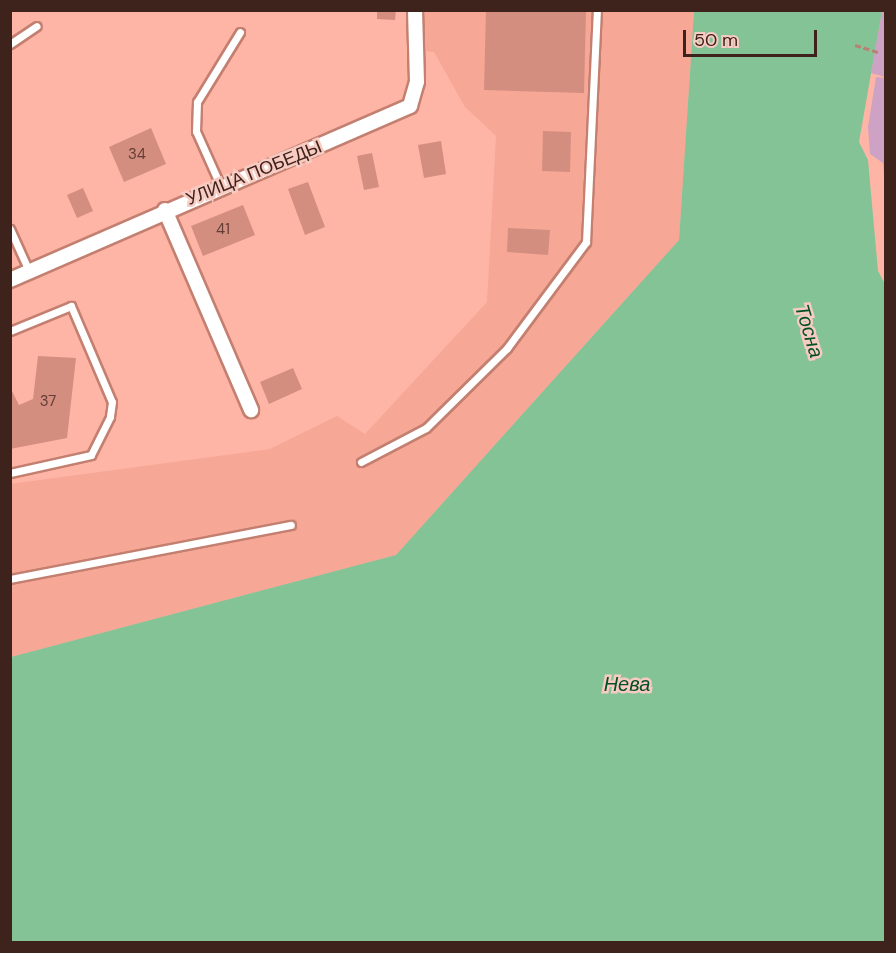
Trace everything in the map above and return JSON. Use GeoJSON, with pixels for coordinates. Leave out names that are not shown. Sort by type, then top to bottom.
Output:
{"type":"FeatureCollection","features":[{"type":"Feature","properties":{"kind":"street","name":"УЛИЦА ПОБЕДЫ"},"geometry":{"type":"LineString","coordinates":[[10,280],[165,210],[410,106],[417,82],[415,10]]}},
{"type":"Feature","properties":{"kind":"street"},"geometry":{"type":"LineString","coordinates":[[165,210],[251,410]]}},
{"type":"Feature","properties":{"kind":"lane"},"geometry":{"type":"LineString","coordinates":[[361,462],[426,428],[507,348],[586,242],[597,10]]}},
{"type":"Feature","properties":{"kind":"lane"},"geometry":{"type":"LineString","coordinates":[[10,44],[37,26]]}},
{"type":"Feature","properties":{"kind":"lane"},"geometry":{"type":"LineString","coordinates":[[221,187],[196,132],[197,102],[240,32]]}},
{"type":"Feature","properties":{"kind":"lane"},"geometry":{"type":"LineString","coordinates":[[10,229],[29,271]]}},
{"type":"Feature","properties":{"kind":"lane"},"geometry":{"type":"LineString","coordinates":[[10,331],[71,306],[112,402],[110,417],[91,455],[10,473]]}},
{"type":"Feature","properties":{"kind":"lane"},"geometry":{"type":"LineString","coordinates":[[10,579],[291,525]]}},
{"type":"Feature","properties":{"kind":"path"},"geometry":{"type":"LineString","coordinates":[[855,45],[878,52]]}},
{"type":"Feature","properties":{"kind":"shaded area"},"geometry":{"type":"Polygon","coordinates":[[[423,11],[694,11],[679,240],[396,555],[11,657],[10,484],[270,449],[337,416],[365,434],[487,302],[496,136],[465,107],[434,52],[425,51],[423,11]]]}},
{"type":"Feature","properties":{"kind":"shaded area"},"geometry":{"type":"Polygon","coordinates":[[[882,11],[885,11],[885,77],[871,73],[882,11]]]}},
{"type":"Feature","properties":{"kind":"shaded area"},"geometry":{"type":"Polygon","coordinates":[[[876,77],[885,78],[885,186],[883,163],[870,154],[868,127],[876,77]]]}},
{"type":"Feature","properties":{"kind":"water","name":"Нева"},"geometry":{"type":"Polygon","coordinates":[[[694,11],[882,11],[859,142],[868,160],[878,271],[886,286],[885,942],[11,942],[11,657],[396,555],[679,240],[694,11]]]}},
{"type":"Feature","properties":{"kind":"building"},"geometry":{"type":"Polygon","coordinates":[[[377,10],[396,10],[395,20],[377,19],[377,10]]]}},
{"type":"Feature","properties":{"kind":"building"},"geometry":{"type":"Polygon","coordinates":[[[486,10],[586,10],[584,93],[484,90],[486,10]]]}},
{"type":"Feature","properties":{"kind":"building"},"geometry":{"type":"Polygon","coordinates":[[[151,128],[166,164],[124,182],[109,147],[151,128]]]}},
{"type":"Feature","properties":{"kind":"building"},"geometry":{"type":"Polygon","coordinates":[[[543,131],[571,132],[570,172],[542,171],[543,131]]]}},
{"type":"Feature","properties":{"kind":"building"},"geometry":{"type":"Polygon","coordinates":[[[441,141],[446,174],[424,178],[418,145],[441,141]]]}},
{"type":"Feature","properties":{"kind":"building"},"geometry":{"type":"Polygon","coordinates":[[[372,153],[379,187],[364,190],[357,156],[372,153]]]}},
{"type":"Feature","properties":{"kind":"building"},"geometry":{"type":"Polygon","coordinates":[[[308,182],[325,227],[305,235],[288,189],[308,182]]]}},
{"type":"Feature","properties":{"kind":"building"},"geometry":{"type":"Polygon","coordinates":[[[83,188],[93,211],[77,218],[67,195],[83,188]]]}},
{"type":"Feature","properties":{"kind":"building"},"geometry":{"type":"Polygon","coordinates":[[[243,205],[255,235],[203,256],[191,226],[243,205]]]}},
{"type":"Feature","properties":{"kind":"building"},"geometry":{"type":"Polygon","coordinates":[[[508,228],[550,230],[548,255],[507,252],[508,228]]]}},
{"type":"Feature","properties":{"kind":"building"},"geometry":{"type":"Polygon","coordinates":[[[38,356],[76,358],[67,438],[10,449],[10,387],[19,405],[33,399],[38,356]]]}},
{"type":"Feature","properties":{"kind":"building"},"geometry":{"type":"Polygon","coordinates":[[[293,368],[302,389],[269,404],[260,382],[293,368]]]}},
{"type":"Feature","properties":{"kind":"water label","name":"Тосна"},"geometry":{"type":"Point","coordinates":[809,331]}}]}
